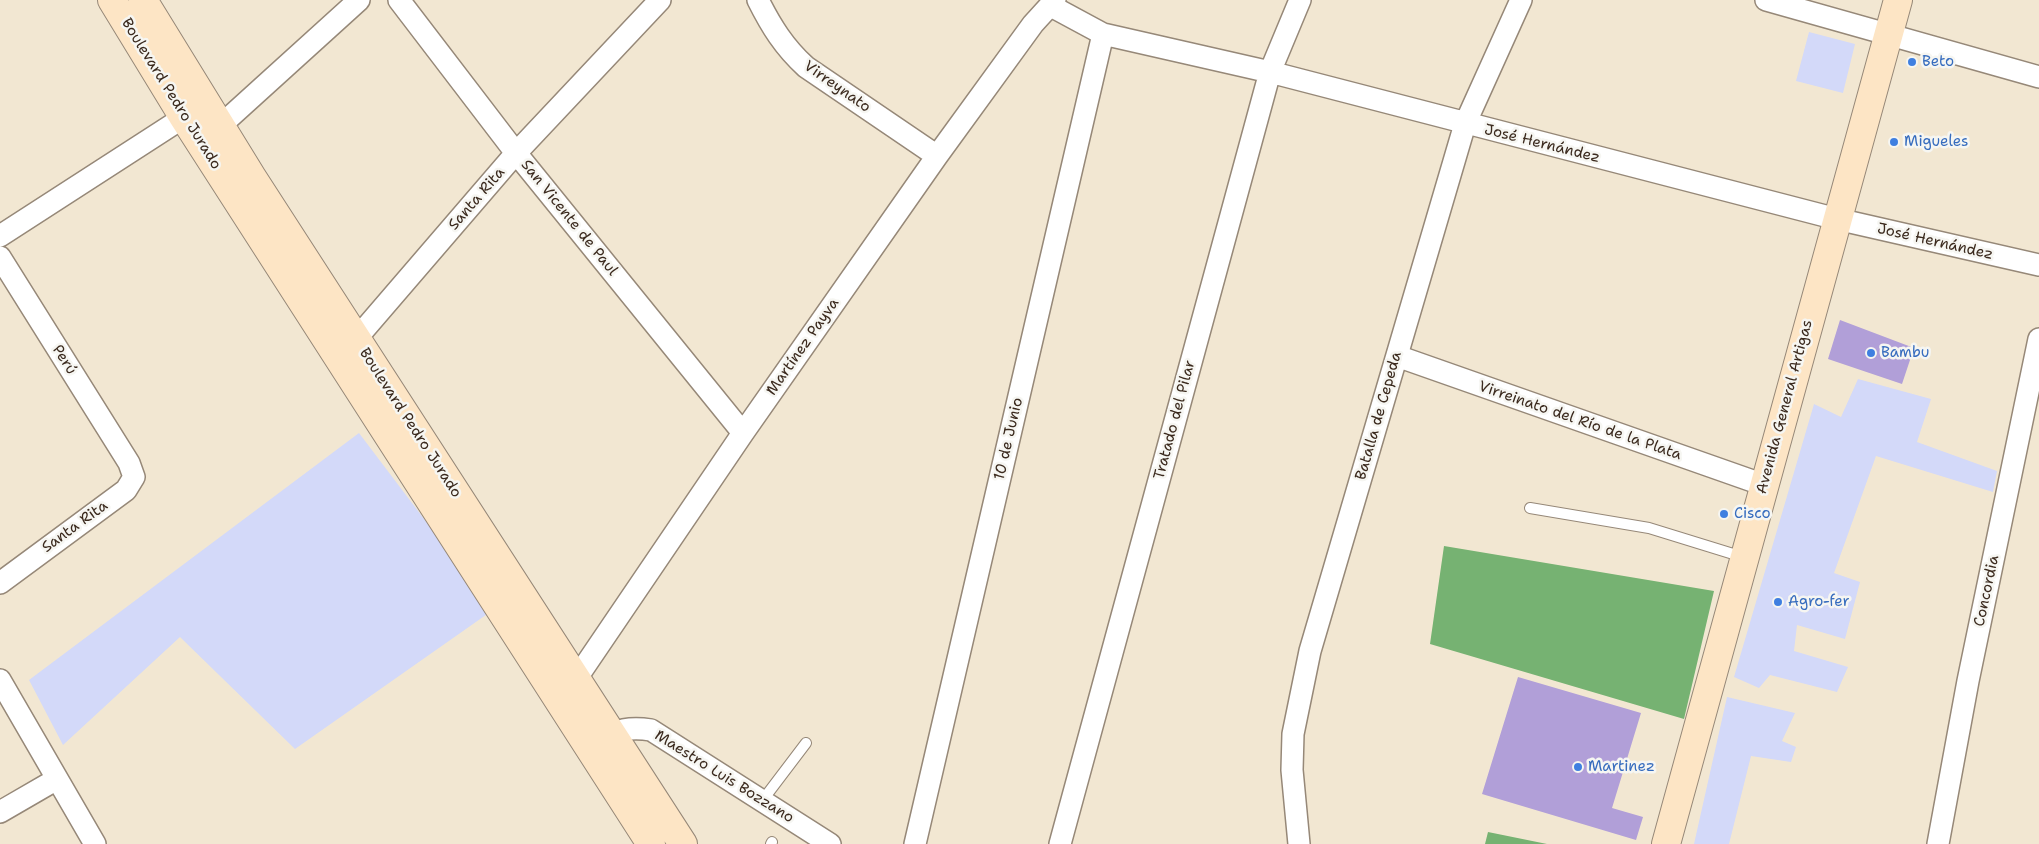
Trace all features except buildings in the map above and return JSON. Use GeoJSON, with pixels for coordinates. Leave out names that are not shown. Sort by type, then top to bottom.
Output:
{"type":"FeatureCollection","features":[{"type":"Feature","properties":{"kind":"main road","name":"Boulevard Pedro Jurado"},"geometry":{"type":"LineString","coordinates":[[112,0],[347,347],[407,441],[552,692],[652,844]]}},
{"type":"Feature","properties":{"kind":"main road","name":"Boulevard Pedro Jurado"},"geometry":{"type":"LineString","coordinates":[[143,0],[206,102],[200,128]]}},
{"type":"Feature","properties":{"kind":"main road","name":"Avenida General Artigas"},"geometry":{"type":"LineString","coordinates":[[1666,844],[1898,0]]}},
{"type":"Feature","properties":{"kind":"main road","name":"Boulevard Pedro Jurado"},"geometry":{"type":"LineString","coordinates":[[407,441],[576,679],[683,844]]}},
{"type":"Feature","properties":{"kind":"street"},"geometry":{"type":"LineString","coordinates":[[0,236],[200,128],[359,0]]}},
{"type":"Feature","properties":{"kind":"street","name":"San Vicente de Paul"},"geometry":{"type":"LineString","coordinates":[[400,0],[516,153],[743,433]]}},
{"type":"Feature","properties":{"kind":"street","name":"Santa Rita"},"geometry":{"type":"LineString","coordinates":[[347,347],[516,153],[660,0]]}},
{"type":"Feature","properties":{"kind":"street","name":"Virreynato"},"geometry":{"type":"LineString","coordinates":[[758,0],[771,26],[787,49],[806,67],[937,156]]}},
{"type":"Feature","properties":{"kind":"street","name":"Tratado del Pilar"},"geometry":{"type":"LineString","coordinates":[[1060,844],[1270,72],[1300,0]]}},
{"type":"Feature","properties":{"kind":"street","name":"Batalla de Cepeda"},"geometry":{"type":"LineString","coordinates":[[1299,844],[1292,770],[1293,734],[1310,651],[1465,124],[1521,0]]}},
{"type":"Feature","properties":{"kind":"street"},"geometry":{"type":"LineString","coordinates":[[1766,0],[2039,77]]}},
{"type":"Feature","properties":{"kind":"street","name":"Martínez Payva"},"geometry":{"type":"LineString","coordinates":[[552,692],[576,679],[743,433],[937,156],[1033,24],[1053,3]]}},
{"type":"Feature","properties":{"kind":"street","name":"José Hernández"},"geometry":{"type":"LineString","coordinates":[[1053,3],[1103,34],[1270,72],[1837,219],[2039,265]]}},
{"type":"Feature","properties":{"kind":"street","name":"10 de Junio"},"geometry":{"type":"LineString","coordinates":[[915,844],[1103,34]]}},
{"type":"Feature","properties":{"kind":"street","name":"Perú"},"geometry":{"type":"LineString","coordinates":[[0,257],[129,463]]}},
{"type":"Feature","properties":{"kind":"street","name":"Concordia"},"geometry":{"type":"LineString","coordinates":[[1938,844],[1968,681],[2039,339]]}},
{"type":"Feature","properties":{"kind":"street","name":"Virreinato del Río de la Plata"},"geometry":{"type":"LineString","coordinates":[[1397,356],[1764,485]]}},
{"type":"Feature","properties":{"kind":"street","name":"Santa Rita"},"geometry":{"type":"LineString","coordinates":[[0,583],[126,490],[134,477],[129,463]]}},
{"type":"Feature","properties":{"kind":"street"},"geometry":{"type":"LineString","coordinates":[[0,680],[95,844]]}},
{"type":"Feature","properties":{"kind":"street","name":"Maestro Luis Bozzano"},"geometry":{"type":"LineString","coordinates":[[589,749],[610,732],[633,727],[651,730],[830,844]]}},
{"type":"Feature","properties":{"kind":"street"},"geometry":{"type":"LineString","coordinates":[[0,812],[57,779]]}},
{"type":"Feature","properties":{"kind":"lane"},"geometry":{"type":"LineString","coordinates":[[1530,508],[1649,528],[1744,557]]}},
{"type":"Feature","properties":{"kind":"lane"},"geometry":{"type":"LineString","coordinates":[[762,801],[806,743]]}},
{"type":"Feature","properties":{"kind":"shaded area"},"geometry":{"type":"Polygon","coordinates":[[[1809,32],[1855,44],[1843,93],[1796,81],[1809,32]]]}},
{"type":"Feature","properties":{"kind":"shaded area"},"geometry":{"type":"Polygon","coordinates":[[[1858,379],[1931,399],[1917,442],[1997,471],[1993,492],[1876,456],[1834,573],[1860,582],[1845,639],[1797,625],[1794,651],[1848,667],[1837,692],[1770,675],[1759,688],[1734,677],[1814,404],[1841,417],[1858,379]]]}},
{"type":"Feature","properties":{"kind":"shaded area"},"geometry":{"type":"Polygon","coordinates":[[[359,433],[493,610],[295,749],[180,637],[63,745],[29,680],[359,433]]]}},
{"type":"Feature","properties":{"kind":"shaded area"},"geometry":{"type":"Polygon","coordinates":[[[1727,697],[1795,713],[1782,741],[1796,747],[1791,762],[1751,756],[1729,844],[1694,844],[1727,697]]]}},
{"type":"Feature","properties":{"kind":"green space"},"geometry":{"type":"Polygon","coordinates":[[[1444,546],[1714,591],[1684,719],[1430,644],[1444,546]]]}},
{"type":"Feature","properties":{"kind":"green space"},"geometry":{"type":"Polygon","coordinates":[[[1488,832],[1547,844],[1485,844],[1488,832]]]}},
{"type":"Feature","properties":{"kind":"place","name":"Beto"},"geometry":{"type":"Point","coordinates":[1912,62]}},
{"type":"Feature","properties":{"kind":"place","name":"Migueles"},"geometry":{"type":"Point","coordinates":[1894,142]}},
{"type":"Feature","properties":{"kind":"place","name":"Bambu"},"geometry":{"type":"Point","coordinates":[1871,353]}},
{"type":"Feature","properties":{"kind":"place","name":"Cisco"},"geometry":{"type":"Point","coordinates":[1724,514]}},
{"type":"Feature","properties":{"kind":"place","name":"Agro-fer"},"geometry":{"type":"Point","coordinates":[1778,602]}},
{"type":"Feature","properties":{"kind":"place","name":"Martinez"},"geometry":{"type":"Point","coordinates":[1578,767]}}]}
